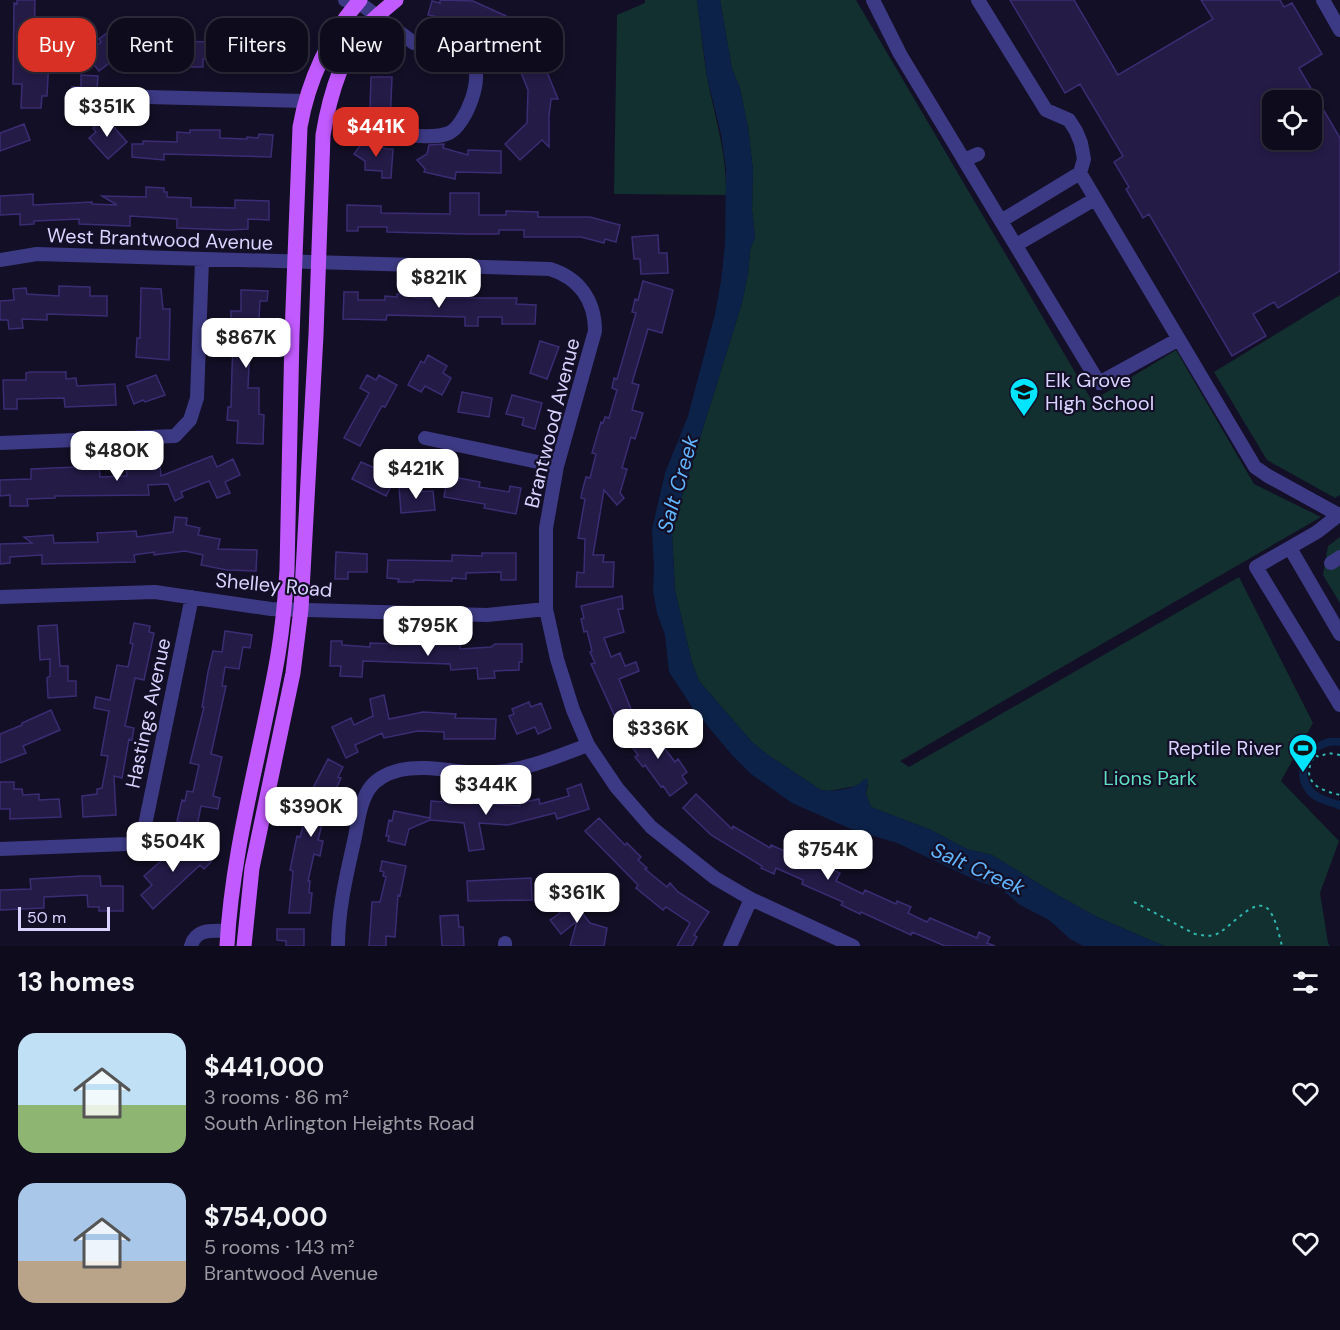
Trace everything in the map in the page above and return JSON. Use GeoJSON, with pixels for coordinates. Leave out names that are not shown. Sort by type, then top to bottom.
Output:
{"type":"FeatureCollection","features":[{"type":"Feature","properties":{"kind":"main road"},"geometry":{"type":"LineString","coordinates":[[228,938],[235,870],[277,665],[285,608],[300,127],[305,101],[328,44],[355,0]]}},
{"type":"Feature","properties":{"kind":"main road"},"geometry":{"type":"LineString","coordinates":[[244,946],[252,868],[293,673],[302,609],[323,135],[328,103],[364,29],[396,0]]}},
{"type":"Feature","properties":{"kind":"street"},"geometry":{"type":"LineString","coordinates":[[355,0],[414,43],[456,51],[471,61],[476,68],[477,75],[471,101],[458,128],[436,136],[398,135]]}},
{"type":"Feature","properties":{"kind":"street"},"geometry":{"type":"LineString","coordinates":[[873,0],[900,54],[1099,383],[1179,339]]}},
{"type":"Feature","properties":{"kind":"street"},"geometry":{"type":"LineString","coordinates":[[978,0],[1046,110],[1069,120],[1081,142],[1084,159],[1080,173],[1001,221]]}},
{"type":"Feature","properties":{"kind":"street"},"geometry":{"type":"LineString","coordinates":[[1323,0],[1340,30]]}},
{"type":"Feature","properties":{"kind":"street"},"geometry":{"type":"LineString","coordinates":[[147,97],[305,101]]}},
{"type":"Feature","properties":{"kind":"street"},"geometry":{"type":"LineString","coordinates":[[964,160],[978,154]]}},
{"type":"Feature","properties":{"kind":"street"},"geometry":{"type":"LineString","coordinates":[[1080,173],[1255,467],[1338,520],[1257,567],[1340,705]]}},
{"type":"Feature","properties":{"kind":"street"},"geometry":{"type":"LineString","coordinates":[[1016,245],[1095,199]]}},
{"type":"Feature","properties":{"kind":"street","name":"West Brantwood Avenue"},"geometry":{"type":"LineString","coordinates":[[0,260],[37,254],[319,262]]}},
{"type":"Feature","properties":{"kind":"street"},"geometry":{"type":"LineString","coordinates":[[0,443],[175,436],[190,420],[197,398],[202,260]]}},
{"type":"Feature","properties":{"kind":"street","name":"Brantwood Avenue"},"geometry":{"type":"LineString","coordinates":[[319,262],[550,269],[574,281],[590,302],[595,331],[557,466],[546,528],[546,609],[557,659],[588,745],[617,788],[651,827],[715,878],[751,899],[853,946]]}},
{"type":"Feature","properties":{"kind":"street"},"geometry":{"type":"LineString","coordinates":[[425,438],[557,466]]}},
{"type":"Feature","properties":{"kind":"street"},"geometry":{"type":"LineString","coordinates":[[1290,548],[1340,634]]}},
{"type":"Feature","properties":{"kind":"street","name":"Shelley Road"},"geometry":{"type":"LineString","coordinates":[[0,597],[155,592],[250,607],[488,615],[546,609]]}},
{"type":"Feature","properties":{"kind":"street","name":"Hastings Avenue"},"geometry":{"type":"LineString","coordinates":[[0,849],[128,844],[140,838],[144,830],[192,597]]}},
{"type":"Feature","properties":{"kind":"street"},"geometry":{"type":"LineString","coordinates":[[338,946],[342,897],[362,806],[371,787],[377,781],[393,772],[412,769],[493,773],[522,769],[588,745]]}},
{"type":"Feature","properties":{"kind":"street"},"geometry":{"type":"LineString","coordinates":[[730,946],[751,899]]}},
{"type":"Feature","properties":{"kind":"street"},"geometry":{"type":"LineString","coordinates":[[191,946],[194,938],[202,932],[228,938]]}},
{"type":"Feature","properties":{"kind":"path"},"geometry":{"type":"LineString","coordinates":[[1340,754],[1328,753],[1318,757],[1315,755],[1310,767],[1312,782],[1318,788],[1340,795]]}},
{"type":"Feature","properties":{"kind":"path"},"geometry":{"type":"LineString","coordinates":[[1134,902],[1195,934],[1205,936],[1216,935],[1248,909],[1261,905],[1267,907],[1271,912],[1282,946]]}},
{"type":"Feature","properties":{"kind":"green space"},"geometry":{"type":"Polygon","coordinates":[[[645,0],[697,0],[706,72],[723,152],[726,195],[614,194],[617,15],[645,3],[645,0]]]}},
{"type":"Feature","properties":{"kind":"green space","name":"Elk Grove High School"},"geometry":{"type":"Polygon","coordinates":[[[720,0],[856,0],[1092,401],[1176,350],[1254,484],[1321,517],[900,761],[909,767],[1239,577],[1313,723],[1281,781],[1339,841],[1320,893],[1330,946],[1164,946],[1097,917],[992,855],[967,849],[931,830],[871,807],[866,794],[868,784],[828,791],[821,790],[752,742],[699,681],[692,663],[675,590],[672,534],[742,303],[750,250],[755,237],[752,210],[753,170],[748,128],[740,88],[732,69],[720,0]]]}},
{"type":"Feature","properties":{"kind":"green space"},"geometry":{"type":"Polygon","coordinates":[[[1340,295],[1340,495],[1335,498],[1267,460],[1214,372],[1340,295]]]}},
{"type":"Feature","properties":{"kind":"green space"},"geometry":{"type":"Polygon","coordinates":[[[1340,537],[1340,603],[1323,575],[1328,546],[1340,537]]]}},
{"type":"Feature","properties":{"kind":"water","name":"Salt Creek"},"geometry":{"type":"Polygon","coordinates":[[[697,0],[720,0],[732,69],[740,88],[748,128],[753,170],[752,210],[755,237],[750,250],[742,303],[672,534],[675,590],[692,663],[699,681],[752,742],[821,790],[844,789],[868,779],[866,794],[871,807],[931,830],[967,849],[992,855],[1097,917],[1164,946],[1083,946],[1070,939],[1049,920],[1020,905],[1000,888],[980,882],[897,843],[851,829],[792,803],[751,774],[732,755],[694,710],[669,672],[665,635],[657,613],[653,591],[652,529],[665,473],[688,416],[715,314],[725,244],[726,169],[721,134],[707,77],[697,0]]]}},
{"type":"Feature","properties":{"kind":"water","name":"Reptile River"},"geometry":{"type":"Polygon","coordinates":[[[1328,738],[1340,738],[1340,746],[1323,748],[1316,753],[1311,758],[1307,773],[1314,789],[1340,801],[1340,810],[1310,797],[1303,789],[1300,780],[1299,771],[1305,754],[1311,747],[1328,738]]]}},
{"type":"Feature","properties":{"kind":"building"},"geometry":{"type":"Polygon","coordinates":[[[17,0],[35,0],[35,18],[18,18],[18,72],[48,72],[47,96],[42,96],[41,108],[21,108],[22,84],[13,84],[14,3],[17,4],[17,0]]]}},
{"type":"Feature","properties":{"kind":"building"},"geometry":{"type":"Polygon","coordinates":[[[440,0],[473,1],[508,18],[444,18],[428,15],[432,1],[440,3],[440,0]]]}},
{"type":"Feature","properties":{"kind":"building"},"geometry":{"type":"Polygon","coordinates":[[[1010,0],[1074,0],[1118,75],[1213,19],[1201,0],[1280,0],[1284,7],[1292,3],[1322,54],[1299,68],[1312,90],[1262,90],[1262,150],[1322,150],[1322,107],[1340,138],[1340,271],[1278,308],[1274,302],[1253,314],[1266,336],[1232,356],[1149,214],[1143,218],[1126,189],[1129,187],[1114,162],[1123,156],[1080,84],[1065,93],[1010,0]]]}},
{"type":"Feature","properties":{"kind":"building"},"geometry":{"type":"Polygon","coordinates":[[[108,32],[108,64],[99,71],[96,67],[96,46],[101,42],[99,39],[108,32]]]}},
{"type":"Feature","properties":{"kind":"building"},"geometry":{"type":"Polygon","coordinates":[[[194,42],[206,42],[206,59],[203,59],[203,67],[194,67],[194,42]]]}},
{"type":"Feature","properties":{"kind":"building"},"geometry":{"type":"Polygon","coordinates":[[[521,72],[547,72],[558,99],[551,99],[549,147],[542,140],[520,160],[505,144],[527,123],[528,90],[521,72]]]}},
{"type":"Feature","properties":{"kind":"building"},"geometry":{"type":"Polygon","coordinates":[[[81,75],[98,76],[97,90],[108,90],[107,110],[81,109],[81,97],[71,96],[72,87],[81,87],[81,75]]]}},
{"type":"Feature","properties":{"kind":"building"},"geometry":{"type":"Polygon","coordinates":[[[371,77],[392,77],[390,126],[367,125],[371,77]]]}},
{"type":"Feature","properties":{"kind":"building"},"geometry":{"type":"Polygon","coordinates":[[[105,117],[127,142],[108,159],[89,138],[96,132],[93,128],[105,117]]]}},
{"type":"Feature","properties":{"kind":"building"},"geometry":{"type":"Polygon","coordinates":[[[24,124],[30,140],[0,151],[0,133],[24,124]]]}},
{"type":"Feature","properties":{"kind":"building"},"geometry":{"type":"Polygon","coordinates":[[[190,130],[220,130],[220,138],[247,139],[247,137],[258,138],[259,134],[273,135],[271,157],[164,154],[164,160],[132,157],[132,144],[143,144],[143,141],[177,142],[177,132],[190,133],[190,130]]]}},
{"type":"Feature","properties":{"kind":"building"},"geometry":{"type":"Polygon","coordinates":[[[364,140],[372,145],[393,149],[391,178],[382,178],[382,171],[365,170],[365,161],[354,154],[364,140]]]}},
{"type":"Feature","properties":{"kind":"building"},"geometry":{"type":"Polygon","coordinates":[[[444,144],[443,148],[468,155],[468,150],[501,151],[501,173],[456,172],[455,179],[424,172],[425,169],[417,160],[427,154],[429,145],[444,144]]]}},
{"type":"Feature","properties":{"kind":"building"},"geometry":{"type":"Polygon","coordinates":[[[146,187],[164,188],[167,197],[191,198],[191,207],[235,208],[235,200],[269,201],[269,220],[248,219],[248,229],[229,230],[177,228],[177,219],[130,216],[130,226],[79,224],[79,219],[34,221],[34,224],[20,225],[20,214],[0,215],[0,196],[33,194],[33,205],[92,202],[92,204],[117,205],[102,196],[146,197],[146,187]]]}},
{"type":"Feature","properties":{"kind":"building"},"geometry":{"type":"Polygon","coordinates":[[[450,193],[479,193],[479,215],[506,215],[506,211],[538,212],[538,217],[590,217],[620,225],[616,242],[605,239],[604,243],[581,237],[524,237],[524,230],[499,230],[499,234],[467,234],[387,232],[387,227],[358,227],[358,231],[347,231],[347,205],[381,206],[381,213],[450,214],[450,193]]]}},
{"type":"Feature","properties":{"kind":"building"},"geometry":{"type":"Polygon","coordinates":[[[658,235],[659,253],[667,253],[668,273],[641,274],[640,259],[634,259],[632,237],[658,235]]]}},
{"type":"Feature","properties":{"kind":"building"},"geometry":{"type":"Polygon","coordinates":[[[643,281],[673,290],[662,333],[648,329],[632,383],[639,385],[632,410],[643,413],[635,439],[631,437],[622,468],[627,469],[620,493],[624,498],[617,505],[604,490],[593,555],[604,555],[603,562],[614,562],[613,587],[576,587],[577,572],[584,573],[585,539],[578,538],[585,499],[581,498],[582,492],[586,477],[590,478],[596,454],[592,453],[601,422],[603,423],[605,417],[609,418],[617,390],[612,388],[614,378],[617,379],[636,313],[632,312],[635,299],[638,300],[643,281]]]}},
{"type":"Feature","properties":{"kind":"building"},"geometry":{"type":"Polygon","coordinates":[[[59,286],[90,287],[90,296],[107,296],[107,316],[47,314],[47,320],[22,319],[23,328],[9,329],[8,320],[0,320],[0,301],[14,300],[13,289],[26,288],[27,294],[59,296],[59,286]]]}},
{"type":"Feature","properties":{"kind":"building"},"geometry":{"type":"Polygon","coordinates":[[[141,288],[161,289],[163,309],[170,309],[169,360],[136,357],[137,338],[140,338],[141,288]]]}},
{"type":"Feature","properties":{"kind":"building"},"geometry":{"type":"Polygon","coordinates":[[[241,290],[268,291],[267,301],[260,301],[257,353],[250,353],[248,388],[259,388],[259,414],[264,415],[263,444],[237,443],[238,421],[227,420],[228,407],[231,407],[234,324],[231,324],[231,311],[241,311],[241,290]]]}},
{"type":"Feature","properties":{"kind":"building"},"geometry":{"type":"Polygon","coordinates":[[[344,292],[358,292],[358,300],[385,300],[385,296],[397,297],[397,294],[412,294],[412,297],[417,298],[517,298],[516,304],[536,305],[535,324],[502,324],[502,317],[478,317],[478,326],[465,326],[465,317],[387,315],[386,320],[343,319],[344,292]]]}},
{"type":"Feature","properties":{"kind":"building"},"geometry":{"type":"Polygon","coordinates":[[[540,341],[559,347],[547,379],[530,373],[540,341]]]}},
{"type":"Feature","properties":{"kind":"building"},"geometry":{"type":"Polygon","coordinates":[[[428,355],[447,366],[443,373],[451,378],[442,395],[425,386],[421,392],[408,385],[421,361],[424,363],[428,355]]]}},
{"type":"Feature","properties":{"kind":"building"},"geometry":{"type":"Polygon","coordinates":[[[66,372],[66,379],[76,378],[77,386],[115,384],[116,405],[65,407],[64,398],[17,399],[17,409],[4,409],[3,380],[26,380],[26,373],[66,372]]]}},
{"type":"Feature","properties":{"kind":"building"},"geometry":{"type":"Polygon","coordinates":[[[156,375],[165,395],[134,404],[127,386],[156,375]]]}},
{"type":"Feature","properties":{"kind":"building"},"geometry":{"type":"Polygon","coordinates":[[[367,375],[376,380],[379,375],[397,385],[385,407],[382,406],[360,446],[344,438],[369,393],[360,388],[367,375]]]}},
{"type":"Feature","properties":{"kind":"building"},"geometry":{"type":"Polygon","coordinates":[[[462,392],[492,398],[489,417],[458,412],[462,392]]]}},
{"type":"Feature","properties":{"kind":"building"},"geometry":{"type":"Polygon","coordinates":[[[512,395],[542,403],[535,429],[522,425],[524,418],[506,414],[512,395]]]}},
{"type":"Feature","properties":{"kind":"building"},"geometry":{"type":"Polygon","coordinates":[[[212,456],[217,467],[233,459],[240,475],[225,482],[230,493],[217,498],[209,481],[181,492],[183,497],[175,501],[168,484],[148,485],[149,495],[55,496],[55,498],[27,499],[28,506],[10,506],[10,495],[0,496],[0,480],[31,479],[31,469],[99,466],[100,477],[127,476],[126,468],[160,467],[161,476],[212,456]]]}},
{"type":"Feature","properties":{"kind":"building"},"geometry":{"type":"Polygon","coordinates":[[[361,462],[396,477],[386,496],[352,479],[361,462]]]}},
{"type":"Feature","properties":{"kind":"building"},"geometry":{"type":"Polygon","coordinates":[[[459,478],[480,482],[479,487],[509,492],[510,486],[521,488],[516,514],[484,508],[485,504],[444,497],[447,479],[458,481],[459,478]]]}},
{"type":"Feature","properties":{"kind":"building"},"geometry":{"type":"Polygon","coordinates":[[[414,485],[414,492],[433,491],[435,510],[401,513],[399,486],[414,485]]]}},
{"type":"Feature","properties":{"kind":"building"},"geometry":{"type":"Polygon","coordinates":[[[175,517],[187,518],[186,525],[200,528],[198,535],[220,539],[218,549],[257,550],[256,571],[227,570],[201,565],[203,555],[185,551],[134,555],[135,562],[42,564],[42,555],[10,557],[10,563],[0,564],[0,544],[32,543],[24,537],[53,535],[54,543],[98,542],[97,533],[136,531],[137,537],[173,532],[175,517]]]}},
{"type":"Feature","properties":{"kind":"building"},"geometry":{"type":"Polygon","coordinates":[[[336,552],[367,554],[367,572],[348,572],[348,579],[335,579],[336,552]]]}},
{"type":"Feature","properties":{"kind":"building"},"geometry":{"type":"Polygon","coordinates":[[[482,553],[516,553],[516,580],[501,580],[501,572],[466,573],[466,579],[452,578],[452,581],[398,582],[399,579],[387,578],[388,560],[452,561],[452,555],[482,556],[482,553]]]}},
{"type":"Feature","properties":{"kind":"building"},"geometry":{"type":"Polygon","coordinates":[[[622,596],[623,609],[618,609],[624,632],[604,638],[611,657],[620,653],[625,666],[636,662],[639,671],[619,679],[633,714],[617,721],[591,664],[595,663],[590,652],[592,651],[587,631],[584,632],[581,606],[622,596]]]}},
{"type":"Feature","properties":{"kind":"building"},"geometry":{"type":"Polygon","coordinates":[[[134,623],[150,626],[149,632],[154,633],[144,680],[135,678],[125,726],[134,728],[132,740],[129,739],[122,778],[114,776],[116,815],[83,817],[82,796],[97,794],[97,789],[102,788],[108,756],[101,755],[109,711],[94,708],[96,697],[110,700],[117,665],[128,667],[133,644],[130,643],[134,623]]]}},
{"type":"Feature","properties":{"kind":"building"},"geometry":{"type":"Polygon","coordinates":[[[57,625],[60,666],[68,666],[68,681],[76,681],[76,696],[48,698],[47,678],[50,676],[50,659],[40,660],[38,626],[57,625]]]}},
{"type":"Feature","properties":{"kind":"building"},"geometry":{"type":"Polygon","coordinates":[[[225,631],[252,635],[250,648],[243,647],[239,669],[225,667],[222,686],[226,686],[211,754],[222,757],[213,796],[220,798],[218,809],[201,806],[197,826],[177,821],[182,800],[185,801],[187,791],[193,792],[199,765],[190,763],[204,707],[202,707],[208,672],[213,651],[222,652],[225,631]]]}},
{"type":"Feature","properties":{"kind":"building"},"geometry":{"type":"Polygon","coordinates":[[[331,641],[342,641],[342,645],[370,647],[370,643],[421,645],[421,643],[436,643],[436,645],[460,643],[460,649],[491,647],[495,644],[522,644],[522,662],[519,662],[519,670],[494,671],[495,678],[478,679],[477,668],[451,670],[450,664],[363,661],[362,677],[340,676],[341,666],[330,666],[331,641]]]}},
{"type":"Feature","properties":{"kind":"building"},"geometry":{"type":"Polygon","coordinates":[[[384,695],[389,719],[423,712],[456,714],[455,718],[496,719],[495,739],[444,739],[444,732],[418,731],[384,738],[382,733],[355,745],[358,752],[346,758],[332,727],[351,718],[354,725],[373,716],[370,699],[384,695]]]}},
{"type":"Feature","properties":{"kind":"building"},"geometry":{"type":"Polygon","coordinates":[[[529,702],[531,707],[541,703],[551,728],[538,734],[535,727],[517,734],[509,716],[514,714],[512,709],[529,702]]]}},
{"type":"Feature","properties":{"kind":"building"},"geometry":{"type":"Polygon","coordinates":[[[51,710],[60,730],[23,746],[26,753],[0,763],[0,734],[51,710]]]}},
{"type":"Feature","properties":{"kind":"building"},"geometry":{"type":"Polygon","coordinates":[[[646,724],[675,762],[678,759],[687,772],[682,776],[687,783],[670,796],[645,765],[643,767],[635,757],[638,755],[626,739],[646,724]]]}},
{"type":"Feature","properties":{"kind":"building"},"geometry":{"type":"Polygon","coordinates":[[[328,759],[343,767],[335,791],[331,789],[318,840],[323,841],[320,856],[314,854],[308,881],[310,881],[309,893],[312,893],[310,913],[289,913],[293,871],[290,870],[297,836],[300,837],[314,786],[328,759]]]}},
{"type":"Feature","properties":{"kind":"building"},"geometry":{"type":"Polygon","coordinates":[[[0,782],[14,782],[14,789],[22,789],[23,795],[39,794],[39,800],[59,799],[61,817],[10,819],[10,809],[0,809],[0,782]]]}},
{"type":"Feature","properties":{"kind":"building"},"geometry":{"type":"Polygon","coordinates":[[[581,784],[589,809],[557,819],[555,813],[508,825],[479,823],[484,849],[469,851],[464,823],[430,820],[409,829],[405,845],[388,841],[389,836],[386,836],[389,820],[392,821],[394,811],[430,818],[431,801],[470,804],[475,801],[491,801],[491,804],[520,806],[520,803],[539,799],[540,804],[569,796],[567,789],[581,784]]]}},
{"type":"Feature","properties":{"kind":"building"},"geometry":{"type":"Polygon","coordinates":[[[696,794],[732,829],[733,826],[770,848],[771,845],[807,861],[814,847],[826,852],[820,864],[840,873],[836,881],[863,894],[865,890],[896,904],[897,901],[911,907],[908,913],[927,922],[930,918],[977,938],[979,932],[990,937],[987,943],[995,946],[945,946],[912,932],[911,935],[841,905],[843,902],[802,884],[803,880],[776,868],[774,874],[761,868],[762,866],[711,835],[683,808],[696,794]]]}},
{"type":"Feature","properties":{"kind":"building"},"geometry":{"type":"Polygon","coordinates":[[[599,818],[625,845],[627,843],[641,857],[638,860],[647,868],[645,869],[667,887],[670,883],[678,892],[709,912],[694,935],[697,937],[692,946],[677,946],[690,923],[666,907],[663,910],[636,888],[638,885],[585,831],[599,818]]]}},
{"type":"Feature","properties":{"kind":"building"},"geometry":{"type":"Polygon","coordinates":[[[192,842],[211,862],[204,869],[200,865],[153,909],[141,895],[152,885],[144,876],[172,851],[177,857],[192,842]]]}},
{"type":"Feature","properties":{"kind":"building"},"geometry":{"type":"Polygon","coordinates":[[[382,861],[406,866],[400,896],[398,895],[395,937],[386,936],[386,946],[369,946],[372,902],[380,902],[386,877],[383,876],[384,872],[380,871],[382,861]]]}},
{"type":"Feature","properties":{"kind":"building"},"geometry":{"type":"Polygon","coordinates":[[[100,876],[101,886],[123,886],[123,911],[99,911],[99,907],[88,907],[87,895],[44,897],[44,908],[0,910],[0,890],[31,889],[30,879],[100,876]]]}},
{"type":"Feature","properties":{"kind":"building"},"geometry":{"type":"Polygon","coordinates":[[[531,878],[532,900],[468,901],[467,881],[531,878]]]}},
{"type":"Feature","properties":{"kind":"building"},"geometry":{"type":"Polygon","coordinates":[[[566,892],[590,923],[607,928],[604,946],[570,946],[577,921],[561,934],[550,920],[560,913],[551,903],[566,892]]]}},
{"type":"Feature","properties":{"kind":"building"},"geometry":{"type":"Polygon","coordinates":[[[458,915],[459,927],[463,927],[464,946],[442,946],[440,916],[458,915]]]}},
{"type":"Feature","properties":{"kind":"building"},"geometry":{"type":"Polygon","coordinates":[[[277,929],[304,929],[304,946],[286,946],[286,941],[277,940],[277,929]]]}},
{"type":"Feature","properties":{"kind":"place","name":"Elk Grove High School"},"geometry":{"type":"Point","coordinates":[1024,418]}},
{"type":"Feature","properties":{"kind":"place","name":"Reptile River"},"geometry":{"type":"Point","coordinates":[1303,774]}},
{"type":"Feature","properties":{"kind":"park label","name":"Lions Park"},"geometry":{"type":"Point","coordinates":[1150,778]}}]}
